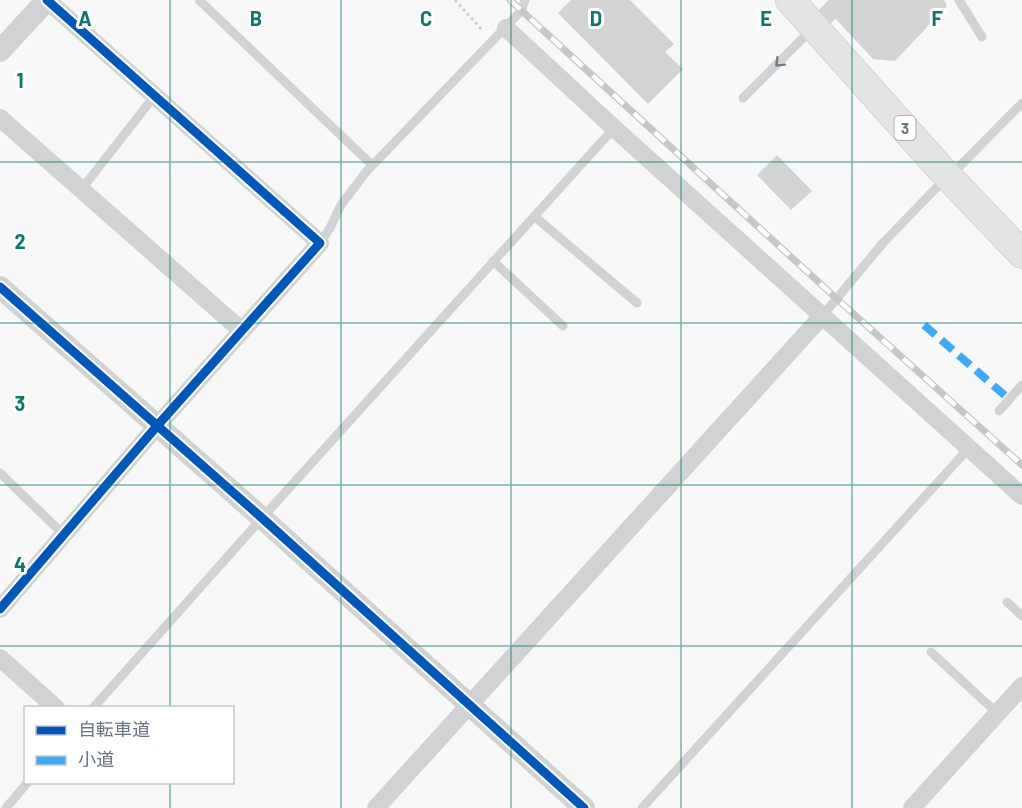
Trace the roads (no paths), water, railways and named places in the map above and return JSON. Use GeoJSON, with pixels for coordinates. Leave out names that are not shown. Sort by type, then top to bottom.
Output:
{"type":"FeatureCollection","features":[{"type":"Feature","properties":{"kind":"main road","name":"3"},"geometry":{"type":"LineString","coordinates":[[790,0],[949,177],[1022,254]]}},
{"type":"Feature","properties":{"kind":"street"},"geometry":{"type":"LineString","coordinates":[[0,51],[47,0],[320,243],[157,426],[0,609]]}},
{"type":"Feature","properties":{"kind":"street"},"geometry":{"type":"LineString","coordinates":[[814,27],[841,0]]}},
{"type":"Feature","properties":{"kind":"street"},"geometry":{"type":"LineString","coordinates":[[506,27],[614,128],[1022,495]]}},
{"type":"Feature","properties":{"kind":"street"},"geometry":{"type":"LineString","coordinates":[[0,118],[242,332]]}},
{"type":"Feature","properties":{"kind":"street"},"geometry":{"type":"LineString","coordinates":[[0,287],[262,518],[584,808]]}},
{"type":"Feature","properties":{"kind":"street"},"geometry":{"type":"LineString","coordinates":[[376,808],[823,315]]}},
{"type":"Feature","properties":{"kind":"street"},"geometry":{"type":"LineString","coordinates":[[0,658],[54,706]]}},
{"type":"Feature","properties":{"kind":"street"},"geometry":{"type":"LineString","coordinates":[[912,808],[1022,686]]}},
{"type":"Feature","properties":{"kind":"lane"},"geometry":{"type":"LineString","coordinates":[[199,0],[372,165]]}},
{"type":"Feature","properties":{"kind":"lane"},"geometry":{"type":"LineString","coordinates":[[320,243],[341,205],[372,165],[521,11],[525,0]]}},
{"type":"Feature","properties":{"kind":"lane"},"geometry":{"type":"LineString","coordinates":[[959,0],[982,37]]}},
{"type":"Feature","properties":{"kind":"lane"},"geometry":{"type":"LineString","coordinates":[[743,98],[814,27]]}},
{"type":"Feature","properties":{"kind":"lane"},"geometry":{"type":"LineString","coordinates":[[81,190],[152,99],[156,99]]}},
{"type":"Feature","properties":{"kind":"lane"},"geometry":{"type":"LineString","coordinates":[[823,315],[883,243],[1022,103]]}},
{"type":"Feature","properties":{"kind":"lane"},"geometry":{"type":"LineString","coordinates":[[95,706],[614,128]]}},
{"type":"Feature","properties":{"kind":"lane"},"geometry":{"type":"LineString","coordinates":[[534,216],[637,303]]}},
{"type":"Feature","properties":{"kind":"lane"},"geometry":{"type":"LineString","coordinates":[[493,261],[563,326]]}},
{"type":"Feature","properties":{"kind":"lane"},"geometry":{"type":"LineString","coordinates":[[999,411],[1022,385]]}},
{"type":"Feature","properties":{"kind":"lane"},"geometry":{"type":"LineString","coordinates":[[642,808],[969,448]]}},
{"type":"Feature","properties":{"kind":"lane"},"geometry":{"type":"LineString","coordinates":[[0,473],[64,535]]}},
{"type":"Feature","properties":{"kind":"lane"},"geometry":{"type":"LineString","coordinates":[[1007,602],[1022,616]]}},
{"type":"Feature","properties":{"kind":"lane"},"geometry":{"type":"LineString","coordinates":[[931,652],[997,713]]}},
{"type":"Feature","properties":{"kind":"lane"},"geometry":{"type":"LineString","coordinates":[[6,808],[27,784]]}},
{"type":"Feature","properties":{"kind":"railway"},"geometry":{"type":"LineString","coordinates":[[510,0],[1022,465]]}}]}
